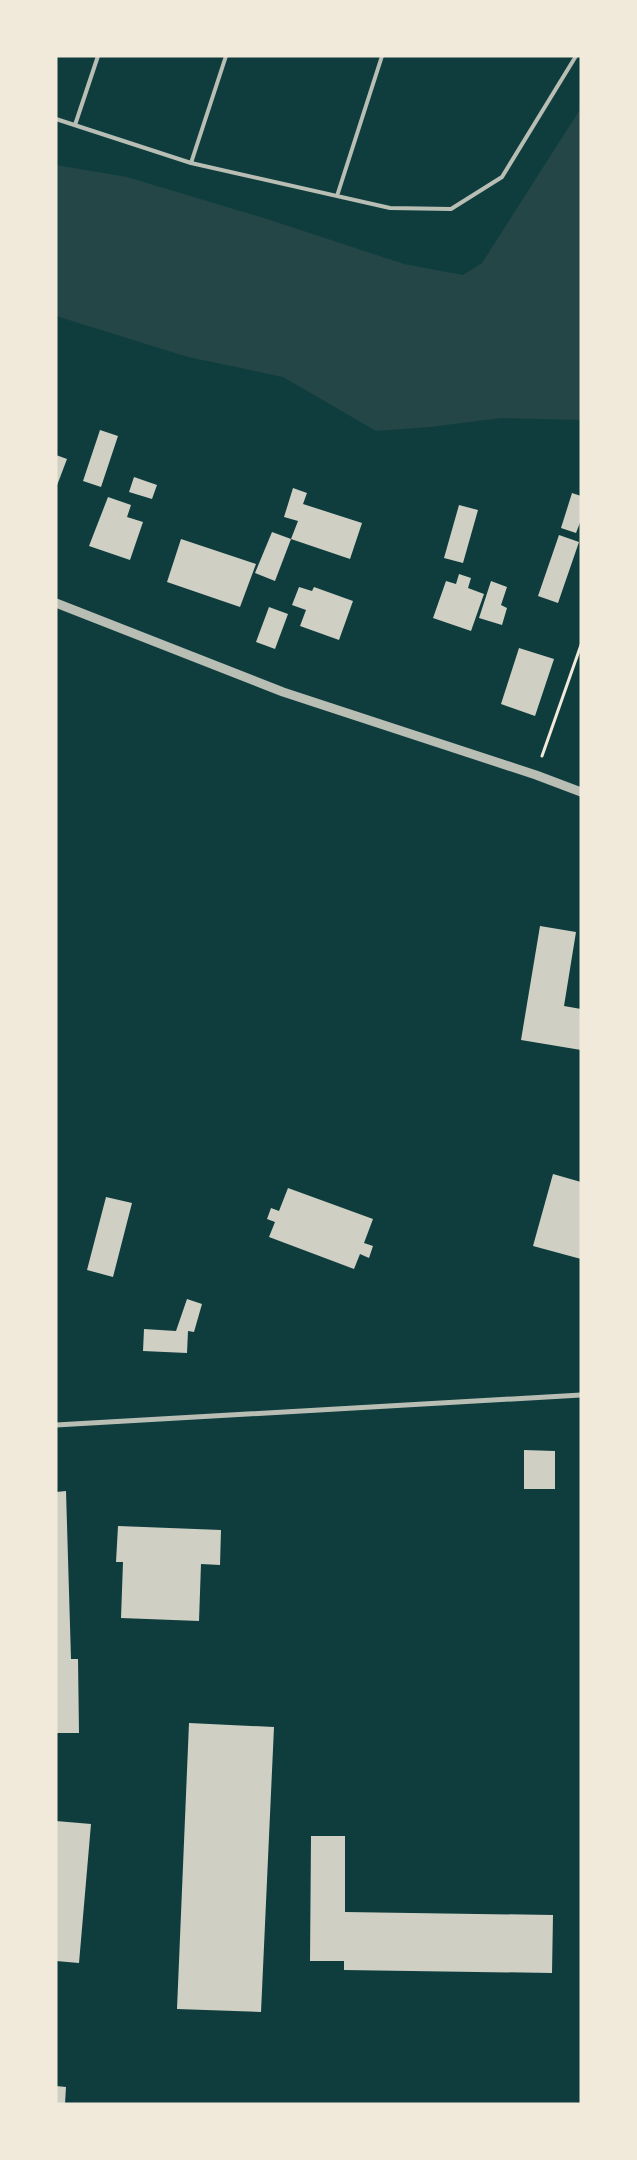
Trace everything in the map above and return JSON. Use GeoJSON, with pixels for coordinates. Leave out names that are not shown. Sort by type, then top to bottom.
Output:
{"type":"FeatureCollection","features":[{"type":"Feature","properties":{"kind":"street"},"geometry":{"type":"LineString","coordinates":[[56,603],[283,692],[536,774],[581,792]]}},
{"type":"Feature","properties":{"kind":"street"},"geometry":{"type":"LineString","coordinates":[[56,1425],[581,1395]]}},
{"type":"Feature","properties":{"kind":"lane"},"geometry":{"type":"LineString","coordinates":[[75,125],[98,56]]}},
{"type":"Feature","properties":{"kind":"lane"},"geometry":{"type":"LineString","coordinates":[[191,163],[226,56]]}},
{"type":"Feature","properties":{"kind":"lane"},"geometry":{"type":"LineString","coordinates":[[337,196],[382,56]]}},
{"type":"Feature","properties":{"kind":"lane"},"geometry":{"type":"LineString","coordinates":[[56,119],[191,163],[390,208],[451,209],[502,177],[576,56]]}},
{"type":"Feature","properties":{"kind":"path"},"geometry":{"type":"LineString","coordinates":[[536,774],[581,645]]}},
{"type":"Feature","properties":{"kind":"shaded area"},"geometry":{"type":"Polygon","coordinates":[[[581,108],[581,420],[501,418],[430,427],[376,431],[283,377],[188,357],[56,316],[56,165],[127,177],[267,219],[404,264],[463,275],[482,263],[581,108]]]}},
{"type":"Feature","properties":{"kind":"building"},"geometry":{"type":"Polygon","coordinates":[[[100,430],[118,436],[101,487],[83,481],[100,430]]]}},
{"type":"Feature","properties":{"kind":"building"},"geometry":{"type":"Polygon","coordinates":[[[56,455],[67,459],[56,488],[56,455]]]}},
{"type":"Feature","properties":{"kind":"building"},"geometry":{"type":"Polygon","coordinates":[[[134,477],[157,485],[152,499],[129,492],[134,477]]]}},
{"type":"Feature","properties":{"kind":"building"},"geometry":{"type":"Polygon","coordinates":[[[293,488],[307,493],[303,504],[362,523],[350,559],[291,539],[298,521],[284,517],[293,488]]]}},
{"type":"Feature","properties":{"kind":"building"},"geometry":{"type":"Polygon","coordinates":[[[572,493],[581,496],[581,520],[576,533],[561,528],[572,493]]]}},
{"type":"Feature","properties":{"kind":"building"},"geometry":{"type":"Polygon","coordinates":[[[108,497],[131,505],[127,517],[143,522],[130,560],[89,546],[108,497]]]}},
{"type":"Feature","properties":{"kind":"building"},"geometry":{"type":"Polygon","coordinates":[[[459,505],[478,510],[463,563],[444,558],[459,505]]]}},
{"type":"Feature","properties":{"kind":"building"},"geometry":{"type":"Polygon","coordinates":[[[272,532],[291,539],[275,581],[255,573],[272,532]]]}},
{"type":"Feature","properties":{"kind":"building"},"geometry":{"type":"Polygon","coordinates":[[[559,535],[579,542],[558,603],[538,596],[559,535]]]}},
{"type":"Feature","properties":{"kind":"building"},"geometry":{"type":"Polygon","coordinates":[[[181,539],[256,564],[240,607],[167,582],[181,539]]]}},
{"type":"Feature","properties":{"kind":"building"},"geometry":{"type":"Polygon","coordinates":[[[459,574],[471,578],[468,588],[484,594],[471,631],[433,618],[446,581],[456,584],[459,574]]]}},
{"type":"Feature","properties":{"kind":"building"},"geometry":{"type":"Polygon","coordinates":[[[491,581],[507,587],[501,605],[507,608],[502,625],[479,618],[491,581]]]}},
{"type":"Feature","properties":{"kind":"building"},"geometry":{"type":"Polygon","coordinates":[[[299,587],[312,591],[314,587],[353,601],[339,640],[300,626],[306,610],[292,605],[299,587]]]}},
{"type":"Feature","properties":{"kind":"building"},"geometry":{"type":"Polygon","coordinates":[[[269,607],[288,614],[275,649],[256,642],[269,607]]]}},
{"type":"Feature","properties":{"kind":"building"},"geometry":{"type":"Polygon","coordinates":[[[519,648],[554,659],[535,716],[501,704],[519,648]]]}},
{"type":"Feature","properties":{"kind":"building"},"geometry":{"type":"Polygon","coordinates":[[[540,926],[576,932],[564,1006],[581,1009],[581,1050],[521,1040],[540,926]]]}},
{"type":"Feature","properties":{"kind":"building"},"geometry":{"type":"Polygon","coordinates":[[[553,1174],[581,1182],[581,1259],[533,1246],[553,1174]]]}},
{"type":"Feature","properties":{"kind":"building"},"geometry":{"type":"Polygon","coordinates":[[[288,1188],[373,1219],[364,1243],[373,1246],[369,1258],[360,1254],[354,1269],[269,1237],[275,1222],[267,1219],[271,1208],[279,1211],[288,1188]]]}},
{"type":"Feature","properties":{"kind":"building"},"geometry":{"type":"Polygon","coordinates":[[[106,1197],[132,1203],[113,1277],[87,1270],[106,1197]]]}},
{"type":"Feature","properties":{"kind":"building"},"geometry":{"type":"Polygon","coordinates":[[[187,1299],[202,1304],[194,1332],[188,1331],[187,1353],[143,1351],[144,1329],[176,1331],[187,1299]]]}},
{"type":"Feature","properties":{"kind":"building"},"geometry":{"type":"Polygon","coordinates":[[[524,1450],[555,1451],[555,1489],[524,1489],[524,1450]]]}},
{"type":"Feature","properties":{"kind":"building"},"geometry":{"type":"Polygon","coordinates":[[[66,1491],[71,1659],[78,1659],[79,1733],[56,1733],[56,1492],[66,1491]]]}},
{"type":"Feature","properties":{"kind":"building"},"geometry":{"type":"Polygon","coordinates":[[[118,1526],[221,1530],[220,1565],[201,1564],[199,1621],[121,1618],[123,1562],[116,1562],[118,1526]]]}},
{"type":"Feature","properties":{"kind":"building"},"geometry":{"type":"Polygon","coordinates":[[[189,1723],[274,1727],[261,2012],[177,2009],[189,1723]]]}},
{"type":"Feature","properties":{"kind":"building"},"geometry":{"type":"Polygon","coordinates":[[[56,1821],[91,1824],[79,1963],[56,1961],[56,1821]]]}},
{"type":"Feature","properties":{"kind":"building"},"geometry":{"type":"Polygon","coordinates":[[[311,1836],[345,1836],[345,1912],[553,1915],[552,1973],[344,1970],[344,1961],[310,1961],[311,1836]]]}},
{"type":"Feature","properties":{"kind":"building"},"geometry":{"type":"Polygon","coordinates":[[[56,2086],[66,2087],[65,2104],[56,2104],[56,2086]]]}}]}
